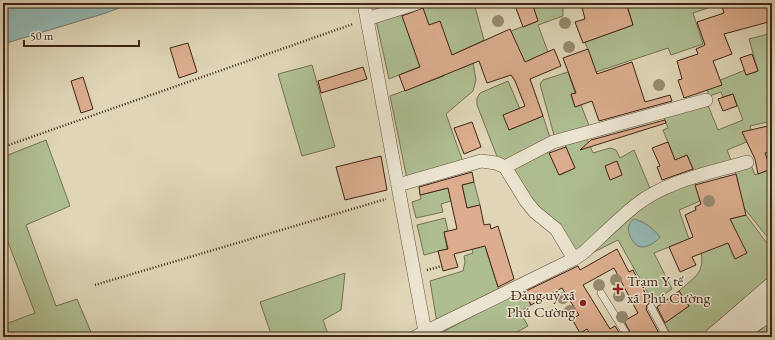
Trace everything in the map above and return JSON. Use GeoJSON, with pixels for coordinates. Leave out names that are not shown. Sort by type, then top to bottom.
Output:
{"type":"FeatureCollection","features":[{"type":"Feature","properties":{"kind":"main road"},"geometry":{"type":"LineString","coordinates":[[714,337],[772,288]]}},
{"type":"Feature","properties":{"kind":"main road"},"geometry":{"type":"LineString","coordinates":[[732,337],[772,310]]}},
{"type":"Feature","properties":{"kind":"street"},"geometry":{"type":"LineString","coordinates":[[364,3],[399,190],[422,335],[574,259],[583,253],[636,204],[674,184],[747,162]]}},
{"type":"Feature","properties":{"kind":"street"},"geometry":{"type":"LineString","coordinates":[[367,19],[417,3]]}},
{"type":"Feature","properties":{"kind":"street"},"geometry":{"type":"LineString","coordinates":[[505,167],[553,142],[706,100]]}},
{"type":"Feature","properties":{"kind":"street"},"geometry":{"type":"LineString","coordinates":[[399,190],[481,161],[496,163],[505,167],[526,201],[535,212],[556,229],[574,259]]}},
{"type":"Feature","properties":{"kind":"lane"},"geometry":{"type":"LineString","coordinates":[[601,293],[628,337]]}},
{"type":"Feature","properties":{"kind":"lane"},"geometry":{"type":"LineString","coordinates":[[650,307],[667,337]]}},
{"type":"Feature","properties":{"kind":"path"},"geometry":{"type":"LineString","coordinates":[[3,147],[367,19]]}},
{"type":"Feature","properties":{"kind":"path"},"geometry":{"type":"LineString","coordinates":[[95,285],[399,190]]}},
{"type":"Feature","properties":{"kind":"green space"},"geometry":{"type":"Polygon","coordinates":[[[428,3],[474,3],[484,40],[452,55],[457,70],[473,63],[476,80],[473,91],[446,114],[463,162],[407,179],[390,96],[444,76],[422,5],[428,3]]]}},
{"type":"Feature","properties":{"kind":"green space"},"geometry":{"type":"Polygon","coordinates":[[[532,3],[563,3],[563,16],[538,25],[548,52],[523,63],[511,31],[538,21],[532,3]]]}},
{"type":"Feature","properties":{"kind":"green space"},"geometry":{"type":"Polygon","coordinates":[[[630,3],[713,3],[714,6],[693,13],[703,44],[671,55],[668,48],[596,72],[585,42],[633,25],[627,6],[630,5],[630,3]]]}},
{"type":"Feature","properties":{"kind":"green space"},"geometry":{"type":"Polygon","coordinates":[[[401,12],[413,47],[431,62],[389,79],[376,20],[401,12]]]}},
{"type":"Feature","properties":{"kind":"green space"},"geometry":{"type":"Polygon","coordinates":[[[772,33],[772,121],[750,126],[754,139],[727,150],[731,160],[694,171],[687,155],[675,160],[663,130],[668,128],[663,115],[707,103],[718,130],[743,120],[733,94],[723,97],[721,92],[709,96],[706,86],[745,70],[747,75],[758,71],[749,39],[772,33]]]}},
{"type":"Feature","properties":{"kind":"green space"},"geometry":{"type":"Polygon","coordinates":[[[312,65],[335,147],[302,156],[278,74],[312,65]]]}},
{"type":"Feature","properties":{"kind":"green space"},"geometry":{"type":"Polygon","coordinates":[[[568,72],[575,93],[571,95],[575,107],[581,105],[590,128],[555,139],[540,84],[543,80],[568,72]]]}},
{"type":"Feature","properties":{"kind":"green space"},"geometry":{"type":"Polygon","coordinates":[[[508,81],[520,109],[509,130],[543,116],[551,141],[506,164],[498,159],[477,105],[477,98],[480,93],[508,81]]]}},
{"type":"Feature","properties":{"kind":"green space"},"geometry":{"type":"Polygon","coordinates":[[[585,134],[593,153],[610,148],[616,150],[620,158],[634,150],[651,191],[574,254],[508,168],[547,148],[560,175],[575,168],[563,141],[585,134]]]}},
{"type":"Feature","properties":{"kind":"green space"},"geometry":{"type":"Polygon","coordinates":[[[46,140],[70,206],[26,225],[56,306],[77,299],[93,337],[3,337],[3,325],[35,313],[5,234],[3,235],[3,157],[46,140]]]}},
{"type":"Feature","properties":{"kind":"green space"},"geometry":{"type":"Polygon","coordinates":[[[772,156],[772,190],[768,192],[772,201],[772,243],[744,208],[735,171],[751,165],[755,175],[771,169],[767,158],[772,156]]]}},
{"type":"Feature","properties":{"kind":"green space"},"geometry":{"type":"Polygon","coordinates":[[[474,182],[480,205],[467,208],[462,185],[474,182]]]}},
{"type":"Feature","properties":{"kind":"green space"},"geometry":{"type":"Polygon","coordinates":[[[695,182],[700,201],[679,210],[689,239],[654,253],[672,289],[653,302],[618,240],[592,253],[645,205],[672,191],[695,182]]]}},
{"type":"Feature","properties":{"kind":"green space"},"geometry":{"type":"Polygon","coordinates":[[[448,188],[451,201],[441,204],[443,212],[416,218],[412,202],[421,199],[420,195],[448,188]]]}},
{"type":"Feature","properties":{"kind":"green space"},"geometry":{"type":"Polygon","coordinates":[[[746,215],[772,250],[772,280],[707,337],[672,337],[656,308],[664,302],[674,316],[689,306],[679,291],[697,275],[701,266],[701,253],[726,220],[746,215]]]}},
{"type":"Feature","properties":{"kind":"green space"},"geometry":{"type":"Polygon","coordinates":[[[445,218],[448,231],[444,232],[447,249],[424,255],[417,225],[445,218]]]}},
{"type":"Feature","properties":{"kind":"green space"},"geometry":{"type":"Polygon","coordinates":[[[479,227],[499,290],[437,323],[430,281],[463,271],[465,262],[464,256],[473,253],[469,237],[479,227]]]}},
{"type":"Feature","properties":{"kind":"green space"},"geometry":{"type":"Polygon","coordinates":[[[345,273],[341,310],[323,320],[329,337],[272,337],[260,302],[345,273]]]}},
{"type":"Feature","properties":{"kind":"green space"},"geometry":{"type":"Polygon","coordinates":[[[522,290],[531,305],[520,312],[528,326],[508,337],[439,337],[439,334],[522,290]]]}},
{"type":"Feature","properties":{"kind":"green space"},"geometry":{"type":"Polygon","coordinates":[[[772,317],[772,337],[740,337],[772,317]]]}},
{"type":"Feature","properties":{"kind":"water"},"geometry":{"type":"Polygon","coordinates":[[[3,3],[132,3],[106,13],[3,44],[3,3]]]}},
{"type":"Feature","properties":{"kind":"water"},"geometry":{"type":"Polygon","coordinates":[[[634,219],[648,226],[660,237],[650,245],[644,247],[638,246],[632,240],[628,229],[629,225],[634,219]]]}},
{"type":"Feature","properties":{"kind":"building"},"geometry":{"type":"Polygon","coordinates":[[[514,3],[532,3],[538,21],[523,27],[514,3]]]}},
{"type":"Feature","properties":{"kind":"building"},"geometry":{"type":"Polygon","coordinates":[[[581,3],[626,3],[633,25],[583,43],[575,22],[585,19],[581,3]]]}},
{"type":"Feature","properties":{"kind":"building"},"geometry":{"type":"Polygon","coordinates":[[[721,3],[772,3],[772,21],[724,34],[732,54],[713,61],[722,85],[684,98],[678,80],[682,79],[677,61],[698,54],[696,49],[705,45],[697,22],[724,13],[721,3]]]}},
{"type":"Feature","properties":{"kind":"building"},"geometry":{"type":"Polygon","coordinates":[[[423,8],[429,25],[440,21],[452,55],[510,29],[525,62],[554,49],[561,66],[530,79],[543,116],[509,130],[503,115],[525,106],[515,81],[511,75],[487,83],[479,61],[405,91],[399,75],[420,67],[402,16],[423,8]]]}},
{"type":"Feature","properties":{"kind":"building"},"geometry":{"type":"Polygon","coordinates":[[[188,43],[197,72],[179,78],[170,48],[188,43]]]}},
{"type":"Feature","properties":{"kind":"building"},"geometry":{"type":"Polygon","coordinates":[[[588,49],[597,74],[632,62],[645,102],[670,95],[672,101],[599,121],[592,101],[575,107],[571,94],[576,93],[563,58],[588,49]]]}},
{"type":"Feature","properties":{"kind":"building"},"geometry":{"type":"Polygon","coordinates":[[[752,54],[758,71],[746,75],[740,58],[752,54]]]}},
{"type":"Feature","properties":{"kind":"building"},"geometry":{"type":"Polygon","coordinates":[[[363,67],[367,79],[321,93],[318,81],[363,67]]]}},
{"type":"Feature","properties":{"kind":"building"},"geometry":{"type":"Polygon","coordinates":[[[83,77],[93,109],[81,113],[71,81],[83,77]]]}},
{"type":"Feature","properties":{"kind":"building"},"geometry":{"type":"Polygon","coordinates":[[[733,94],[737,106],[723,111],[718,99],[733,94]]]}},
{"type":"Feature","properties":{"kind":"building"},"geometry":{"type":"Polygon","coordinates":[[[665,120],[666,123],[580,150],[591,140],[665,120]]]}},
{"type":"Feature","properties":{"kind":"building"},"geometry":{"type":"Polygon","coordinates":[[[472,122],[481,147],[464,154],[454,128],[472,122]]]}},
{"type":"Feature","properties":{"kind":"building"},"geometry":{"type":"Polygon","coordinates":[[[772,125],[772,151],[765,153],[771,169],[758,174],[755,159],[742,132],[772,125]]]}},
{"type":"Feature","properties":{"kind":"building"},"geometry":{"type":"Polygon","coordinates":[[[668,142],[675,160],[687,155],[693,169],[662,180],[657,167],[660,166],[652,148],[668,142]]]}},
{"type":"Feature","properties":{"kind":"building"},"geometry":{"type":"Polygon","coordinates":[[[566,147],[575,168],[559,175],[549,153],[566,147]]]}},
{"type":"Feature","properties":{"kind":"building"},"geometry":{"type":"Polygon","coordinates":[[[381,156],[387,190],[345,200],[336,167],[381,156]]]}},
{"type":"Feature","properties":{"kind":"building"},"geometry":{"type":"Polygon","coordinates":[[[617,161],[622,175],[610,180],[605,166],[617,161]]]}},
{"type":"Feature","properties":{"kind":"building"},"geometry":{"type":"Polygon","coordinates":[[[472,172],[474,182],[462,185],[467,208],[480,205],[484,225],[490,224],[491,229],[498,226],[514,279],[498,287],[485,246],[454,254],[458,267],[443,271],[438,251],[448,249],[444,232],[457,229],[448,188],[420,195],[419,187],[472,172]]]}},
{"type":"Feature","properties":{"kind":"building"},"geometry":{"type":"Polygon","coordinates":[[[736,174],[746,215],[730,219],[747,253],[735,259],[728,243],[692,257],[696,265],[680,272],[669,247],[693,237],[685,215],[696,210],[695,207],[701,204],[695,185],[736,174]]]}},
{"type":"Feature","properties":{"kind":"building"},"geometry":{"type":"Polygon","coordinates":[[[617,249],[629,272],[633,270],[650,302],[646,309],[661,337],[633,337],[624,321],[638,313],[614,268],[583,285],[610,329],[615,326],[622,337],[592,337],[587,329],[580,333],[572,319],[579,315],[562,288],[531,305],[524,292],[578,266],[580,270],[617,249]]]}},
{"type":"Feature","properties":{"kind":"building"},"geometry":{"type":"Polygon","coordinates":[[[679,291],[689,306],[665,323],[657,307],[679,291]]]}},
{"type":"Feature","properties":{"kind":"place","name":"Trạm Y tế xã Phú Cường"},"geometry":{"type":"Point","coordinates":[618,289]}},
{"type":"Feature","properties":{"kind":"place","name":"Đảng uỷ xã Phú Cường"},"geometry":{"type":"Point","coordinates":[583,303]}}]}
